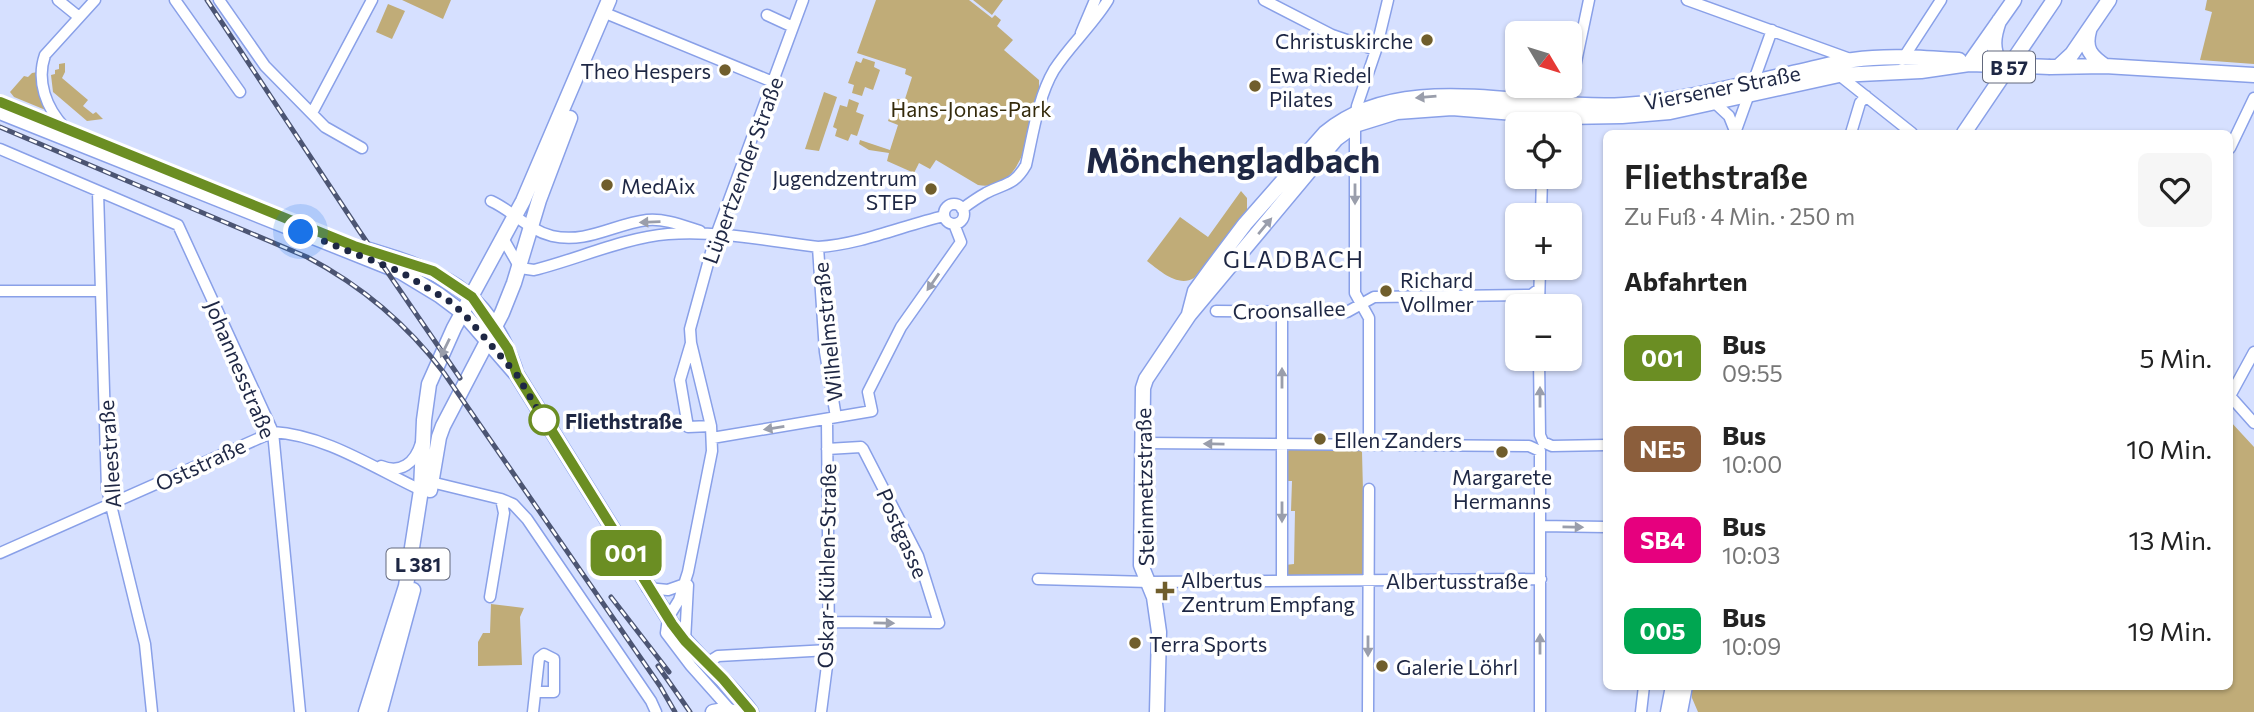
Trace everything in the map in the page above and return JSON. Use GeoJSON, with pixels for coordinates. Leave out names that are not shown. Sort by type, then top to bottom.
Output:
{"type":"FeatureCollection","features":[{"type":"Feature","properties":{"kind":"main road","name":"L 381"},"geometry":{"type":"LineString","coordinates":[[382,709],[412,597],[426,486],[423,438],[429,384],[463,313],[516,216],[610,7],[617,0]]}},
{"type":"Feature","properties":{"kind":"main road"},"geometry":{"type":"LineString","coordinates":[[1969,64],[2014,0]]}},
{"type":"Feature","properties":{"kind":"main road","name":"B 57"},"geometry":{"type":"LineString","coordinates":[[1958,130],[2044,0]]}},
{"type":"Feature","properties":{"kind":"main road","name":"B 57"},"geometry":{"type":"LineString","coordinates":[[1966,130],[2054,0]]}},
{"type":"Feature","properties":{"kind":"main road"},"geometry":{"type":"LineString","coordinates":[[2054,67],[2072,54],[2109,0]]}},
{"type":"Feature","properties":{"kind":"main road","name":"L 381"},"geometry":{"type":"LineString","coordinates":[[366,712],[406,586],[426,486],[443,426],[495,327],[520,268],[544,188],[610,7]]}},
{"type":"Feature","properties":{"kind":"main road"},"geometry":{"type":"LineString","coordinates":[[1999,21],[1993,37],[1993,51],[2000,65]]}},
{"type":"Feature","properties":{"kind":"main road"},"geometry":{"type":"LineString","coordinates":[[2090,30],[2088,51],[2105,66]]}},
{"type":"Feature","properties":{"kind":"main road","name":"Viersener Straße"},"geometry":{"type":"LineString","coordinates":[[1581,112],[1675,99],[1853,60],[1903,58],[1959,60],[1969,64]]}},
{"type":"Feature","properties":{"kind":"main road","name":"Viersener Straße"},"geometry":{"type":"LineString","coordinates":[[1582,116],[1670,112],[1839,75],[1921,71],[1969,64],[2105,66],[2254,75]]}},
{"type":"Feature","properties":{"kind":"main road","name":"Viersener Straße"},"geometry":{"type":"LineString","coordinates":[[1189,315],[1316,160],[1356,118],[1389,101],[1446,95],[1545,112]]}},
{"type":"Feature","properties":{"kind":"main road"},"geometry":{"type":"LineString","coordinates":[[0,102],[354,246],[433,271],[472,297],[485,313],[508,349],[517,375]]}},
{"type":"Feature","properties":{"kind":"main road"},"geometry":{"type":"LineString","coordinates":[[0,112],[401,272],[463,313],[517,375],[668,618],[685,641],[751,712]]}},
{"type":"Feature","properties":{"kind":"main road"},"geometry":{"type":"LineString","coordinates":[[482,280],[487,341]]}},
{"type":"Feature","properties":{"kind":"main road"},"geometry":{"type":"LineString","coordinates":[[472,297],[477,328],[476,362]]}},
{"type":"Feature","properties":{"kind":"main road","name":"Steinmetzstraße"},"geometry":{"type":"LineString","coordinates":[[1157,712],[1159,632],[1154,597],[1141,565],[1143,388],[1146,379],[1189,315]]}},
{"type":"Feature","properties":{"kind":"main road"},"geometry":{"type":"LineString","coordinates":[[1668,712],[1679,690]]}},
{"type":"Feature","properties":{"kind":"main road"},"geometry":{"type":"LineString","coordinates":[[1680,690],[1680,712]]}},
{"type":"Feature","properties":{"kind":"main road"},"geometry":{"type":"LineString","coordinates":[[1680,690],[1688,712]]}},
{"type":"Feature","properties":{"kind":"main road"},"geometry":{"type":"LineString","coordinates":[[713,712],[733,712]]}},
{"type":"Feature","properties":{"kind":"street"},"geometry":{"type":"LineString","coordinates":[[58,0],[79,17]]}},
{"type":"Feature","properties":{"kind":"street"},"geometry":{"type":"LineString","coordinates":[[65,128],[51,111],[45,95],[42,66],[45,55],[94,0]]}},
{"type":"Feature","properties":{"kind":"street"},"geometry":{"type":"LineString","coordinates":[[174,0],[240,92]]}},
{"type":"Feature","properties":{"kind":"street"},"geometry":{"type":"LineString","coordinates":[[219,0],[265,66],[333,134],[362,148]]}},
{"type":"Feature","properties":{"kind":"street"},"geometry":{"type":"LineString","coordinates":[[312,113],[372,0]]}},
{"type":"Feature","properties":{"kind":"street","name":"Lüpertzender Straße"},"geometry":{"type":"LineString","coordinates":[[711,432],[688,427],[680,380],[691,343],[692,320],[716,235],[803,0]]}},
{"type":"Feature","properties":{"kind":"street"},"geometry":{"type":"LineString","coordinates":[[1079,39],[1094,0]]}},
{"type":"Feature","properties":{"kind":"street"},"geometry":{"type":"LineString","coordinates":[[962,209],[988,192],[1008,185],[1020,174],[1026,165],[1045,89],[1054,71],[1097,18],[1108,0]]}},
{"type":"Feature","properties":{"kind":"street"},"geometry":{"type":"LineString","coordinates":[[1264,0],[1332,35],[1376,50]]}},
{"type":"Feature","properties":{"kind":"street"},"geometry":{"type":"LineString","coordinates":[[1369,445],[1369,318],[1355,293],[1356,118],[1388,0]]}},
{"type":"Feature","properties":{"kind":"street"},"geometry":{"type":"LineString","coordinates":[[1564,112],[1589,0]]}},
{"type":"Feature","properties":{"kind":"street"},"geometry":{"type":"LineString","coordinates":[[1687,0],[1853,60]]}},
{"type":"Feature","properties":{"kind":"street"},"geometry":{"type":"LineString","coordinates":[[1895,71],[1941,0]]}},
{"type":"Feature","properties":{"kind":"street"},"geometry":{"type":"LineString","coordinates":[[610,7],[773,82]]}},
{"type":"Feature","properties":{"kind":"street"},"geometry":{"type":"LineString","coordinates":[[766,15],[793,27]]}},
{"type":"Feature","properties":{"kind":"street"},"geometry":{"type":"LineString","coordinates":[[1736,130],[1772,30]]}},
{"type":"Feature","properties":{"kind":"street"},"geometry":{"type":"LineString","coordinates":[[1839,75],[1908,130]]}},
{"type":"Feature","properties":{"kind":"street"},"geometry":{"type":"LineString","coordinates":[[1852,130],[1860,103],[1866,96]]}},
{"type":"Feature","properties":{"kind":"street"},"geometry":{"type":"LineString","coordinates":[[2233,142],[2254,97]]}},
{"type":"Feature","properties":{"kind":"street"},"geometry":{"type":"LineString","coordinates":[[1715,103],[1729,116],[1734,130]]}},
{"type":"Feature","properties":{"kind":"street","name":"Johannesstraße"},"geometry":{"type":"LineString","coordinates":[[0,149],[178,225],[273,432],[300,712]]}},
{"type":"Feature","properties":{"kind":"street","name":"Alleestraße"},"geometry":{"type":"LineString","coordinates":[[98,192],[107,489],[145,644],[152,712]]}},
{"type":"Feature","properties":{"kind":"street"},"geometry":{"type":"LineString","coordinates":[[492,201],[505,207],[531,228],[553,236],[584,238],[649,219],[716,235]]}},
{"type":"Feature","properties":{"kind":"street"},"geometry":{"type":"LineString","coordinates":[[954,224],[948,222],[944,216],[945,210],[950,205],[962,209]]}},
{"type":"Feature","properties":{"kind":"street"},"geometry":{"type":"LineString","coordinates":[[954,224],[962,218],[962,209]]}},
{"type":"Feature","properties":{"kind":"street"},"geometry":{"type":"LineString","coordinates":[[504,240],[520,268],[538,269],[647,237],[670,234],[716,235],[818,247],[835,246],[873,238],[944,216]]}},
{"type":"Feature","properties":{"kind":"street"},"geometry":{"type":"LineString","coordinates":[[711,432],[872,411],[868,392],[901,327],[961,242],[954,224]]}},
{"type":"Feature","properties":{"kind":"street","name":"Wilhelmstraße"},"geometry":{"type":"LineString","coordinates":[[818,247],[832,418]]}},
{"type":"Feature","properties":{"kind":"street"},"geometry":{"type":"LineString","coordinates":[[1539,280],[1539,294]]}},
{"type":"Feature","properties":{"kind":"street","name":"Croonsallee"},"geometry":{"type":"LineString","coordinates":[[1216,311],[1347,312],[1374,297],[1531,295],[1539,289]]}},
{"type":"Feature","properties":{"kind":"street"},"geometry":{"type":"LineString","coordinates":[[0,291],[101,291]]}},
{"type":"Feature","properties":{"kind":"street"},"geometry":{"type":"LineString","coordinates":[[1282,312],[1282,580]]}},
{"type":"Feature","properties":{"kind":"street","name":"Lüpertzender Straße"},"geometry":{"type":"LineString","coordinates":[[668,618],[680,600],[685,584],[708,473],[711,432],[691,343]]}},
{"type":"Feature","properties":{"kind":"street"},"geometry":{"type":"LineString","coordinates":[[2233,390],[2254,352]]}},
{"type":"Feature","properties":{"kind":"street"},"geometry":{"type":"LineString","coordinates":[[1539,371],[1540,435],[1544,443],[1552,446],[1603,446]]}},
{"type":"Feature","properties":{"kind":"street"},"geometry":{"type":"LineString","coordinates":[[2233,399],[2254,423]]}},
{"type":"Feature","properties":{"kind":"street","name":"Oskar-Kühlen-Straße"},"geometry":{"type":"LineString","coordinates":[[821,712],[829,650],[827,449],[832,418]]}},
{"type":"Feature","properties":{"kind":"street","name":"Oststraße"},"geometry":{"type":"LineString","coordinates":[[0,553],[273,432],[303,436],[426,486],[501,499]]}},
{"type":"Feature","properties":{"kind":"street","name":"Oststraße"},"geometry":{"type":"LineString","coordinates":[[365,462],[399,469],[413,460],[423,438]]}},
{"type":"Feature","properties":{"kind":"street"},"geometry":{"type":"LineString","coordinates":[[1143,443],[1530,446],[1540,451],[1540,712]]}},
{"type":"Feature","properties":{"kind":"street","name":"Postgasse"},"geometry":{"type":"LineString","coordinates":[[827,449],[861,447],[918,556],[939,623],[829,622]]}},
{"type":"Feature","properties":{"kind":"street"},"geometry":{"type":"LineString","coordinates":[[1368,712],[1369,489]]}},
{"type":"Feature","properties":{"kind":"street"},"geometry":{"type":"LineString","coordinates":[[490,597],[504,513],[501,499]]}},
{"type":"Feature","properties":{"kind":"street"},"geometry":{"type":"LineString","coordinates":[[501,499],[513,504],[527,519],[656,712]]}},
{"type":"Feature","properties":{"kind":"street"},"geometry":{"type":"LineString","coordinates":[[1540,526],[1603,527]]}},
{"type":"Feature","properties":{"kind":"street"},"geometry":{"type":"LineString","coordinates":[[685,641],[688,572]]}},
{"type":"Feature","properties":{"kind":"street","name":"Albertusstraße"},"geometry":{"type":"LineString","coordinates":[[1038,579],[1149,582],[1541,579]]}},
{"type":"Feature","properties":{"kind":"street"},"geometry":{"type":"LineString","coordinates":[[647,588],[668,590],[685,584]]}},
{"type":"Feature","properties":{"kind":"street"},"geometry":{"type":"LineString","coordinates":[[668,618],[668,638],[733,712]]}},
{"type":"Feature","properties":{"kind":"street"},"geometry":{"type":"LineString","coordinates":[[707,663],[715,657],[829,650]]}},
{"type":"Feature","properties":{"kind":"street"},"geometry":{"type":"LineString","coordinates":[[707,712],[709,686]]}},
{"type":"Feature","properties":{"kind":"street"},"geometry":{"type":"LineString","coordinates":[[1641,712],[1644,690]]}},
{"type":"Feature","properties":{"kind":"street"},"geometry":{"type":"LineString","coordinates":[[533,712],[537,692]]}},
{"type":"Feature","properties":{"kind":"green space"},"geometry":{"type":"Polygon","coordinates":[[[402,0],[451,0],[443,19],[402,0]]]}},
{"type":"Feature","properties":{"kind":"green space","name":"Hans-Jonas-Park"},"geometry":{"type":"Polygon","coordinates":[[[876,0],[969,0],[992,18],[995,15],[1001,20],[997,26],[1013,40],[1004,50],[1039,80],[1029,137],[1016,167],[1006,178],[994,185],[978,185],[936,160],[930,169],[919,163],[914,173],[887,161],[889,153],[869,150],[859,144],[860,140],[890,150],[898,125],[888,121],[896,99],[905,99],[912,77],[905,74],[906,69],[857,53],[876,0]]]}},
{"type":"Feature","properties":{"kind":"green space"},"geometry":{"type":"Polygon","coordinates":[[[973,0],[1003,0],[992,15],[973,0]]]}},
{"type":"Feature","properties":{"kind":"green space"},"geometry":{"type":"Polygon","coordinates":[[[2207,0],[2254,0],[2254,64],[2200,60],[2212,12],[2205,10],[2207,0]]]}},
{"type":"Feature","properties":{"kind":"green space"},"geometry":{"type":"Polygon","coordinates":[[[388,4],[405,11],[392,39],[376,32],[388,4]]]}},
{"type":"Feature","properties":{"kind":"green space"},"geometry":{"type":"Polygon","coordinates":[[[863,58],[875,62],[874,67],[880,70],[873,90],[865,87],[862,96],[852,93],[854,85],[848,83],[856,61],[861,63],[863,58]]]}},
{"type":"Feature","properties":{"kind":"green space"},"geometry":{"type":"Polygon","coordinates":[[[65,63],[62,78],[88,100],[83,106],[103,119],[87,121],[53,92],[51,75],[59,69],[59,64],[65,63]]]}},
{"type":"Feature","properties":{"kind":"green space"},"geometry":{"type":"Polygon","coordinates":[[[38,72],[48,111],[14,97],[10,92],[24,76],[38,72]]]}},
{"type":"Feature","properties":{"kind":"green space"},"geometry":{"type":"Polygon","coordinates":[[[824,92],[837,97],[819,151],[805,149],[824,92]]]}},
{"type":"Feature","properties":{"kind":"green space"},"geometry":{"type":"Polygon","coordinates":[[[849,99],[859,103],[856,112],[864,115],[857,136],[851,134],[848,141],[835,136],[837,129],[833,127],[840,105],[847,107],[849,99]]]}},
{"type":"Feature","properties":{"kind":"green space"},"geometry":{"type":"Polygon","coordinates":[[[1241,191],[1247,198],[1247,214],[1194,278],[1188,281],[1175,279],[1147,261],[1180,217],[1208,237],[1241,191]]]}},
{"type":"Feature","properties":{"kind":"green space"},"geometry":{"type":"Polygon","coordinates":[[[2233,424],[2254,447],[2254,712],[1698,712],[1691,690],[2233,690],[2233,424]]]}},
{"type":"Feature","properties":{"kind":"green space"},"geometry":{"type":"Polygon","coordinates":[[[1290,448],[1362,452],[1363,574],[1284,575],[1285,565],[1294,564],[1295,511],[1291,511],[1292,481],[1287,481],[1287,453],[1290,448]]]}},
{"type":"Feature","properties":{"kind":"green space"},"geometry":{"type":"Polygon","coordinates":[[[491,604],[524,608],[520,617],[522,665],[478,666],[478,642],[483,633],[490,633],[491,604]]]}},
{"type":"Feature","properties":{"kind":"railway"},"geometry":{"type":"LineString","coordinates":[[207,0],[460,378]]}},
{"type":"Feature","properties":{"kind":"railway"},"geometry":{"type":"LineString","coordinates":[[0,127],[307,257],[346,280],[382,307],[415,338],[444,373],[660,686],[675,712]]}},
{"type":"Feature","properties":{"kind":"railway"},"geometry":{"type":"LineString","coordinates":[[611,597],[669,672]]}},
{"type":"Feature","properties":{"kind":"railway"},"geometry":{"type":"LineString","coordinates":[[658,666],[690,712]]}},
{"type":"Feature","properties":{"kind":"bus line","name":"001"},"geometry":{"type":"LineString","coordinates":[[0,102],[354,246],[433,271],[459,286],[472,297],[495,327],[508,349],[517,375],[655,600],[685,641],[751,712]]}},
{"type":"Feature","properties":{"kind":"place","name":"Christuskirche"},"geometry":{"type":"Point","coordinates":[1427,40]}},
{"type":"Feature","properties":{"kind":"place","name":"Theo Hespers"},"geometry":{"type":"Point","coordinates":[725,70]}},
{"type":"Feature","properties":{"kind":"place","name":"Ewa Riedel Pilates"},"geometry":{"type":"Point","coordinates":[1255,86]}},
{"type":"Feature","properties":{"kind":"place","name":"MedAix"},"geometry":{"type":"Point","coordinates":[607,185]}},
{"type":"Feature","properties":{"kind":"place","name":"Jugendzentrum STEP"},"geometry":{"type":"Point","coordinates":[931,189]}},
{"type":"Feature","properties":{"kind":"place","name":"Richard Vollmer"},"geometry":{"type":"Point","coordinates":[1386,291]}},
{"type":"Feature","properties":{"kind":"place","name":"Fliethstraße"},"geometry":{"type":"Point","coordinates":[544,420]}},
{"type":"Feature","properties":{"kind":"place","name":"Ellen Zanders"},"geometry":{"type":"Point","coordinates":[1320,439]}},
{"type":"Feature","properties":{"kind":"place","name":"Margarete Hermanns"},"geometry":{"type":"Point","coordinates":[1502,452]}},
{"type":"Feature","properties":{"kind":"place","name":"Albertus Zentrum Empfang"},"geometry":{"type":"Point","coordinates":[1165,591]}},
{"type":"Feature","properties":{"kind":"place","name":"Terra Sports"},"geometry":{"type":"Point","coordinates":[1135,643]}},
{"type":"Feature","properties":{"kind":"place","name":"Galerie Löhrl"},"geometry":{"type":"Point","coordinates":[1382,666]}},
{"type":"Feature","properties":{"kind":"district","name":"Mönchengladbach"},"geometry":{"type":"Point","coordinates":[1233,158]}},
{"type":"Feature","properties":{"kind":"district","name":"GLADBACH"},"geometry":{"type":"Point","coordinates":[1294,259]}},
{"type":"Feature","properties":{"kind":"route"},"geometry":{"type":"LineString","coordinates":[[301,232],[401,272],[449,301],[477,328],[497,355],[517,375],[544,420]]}}]}
